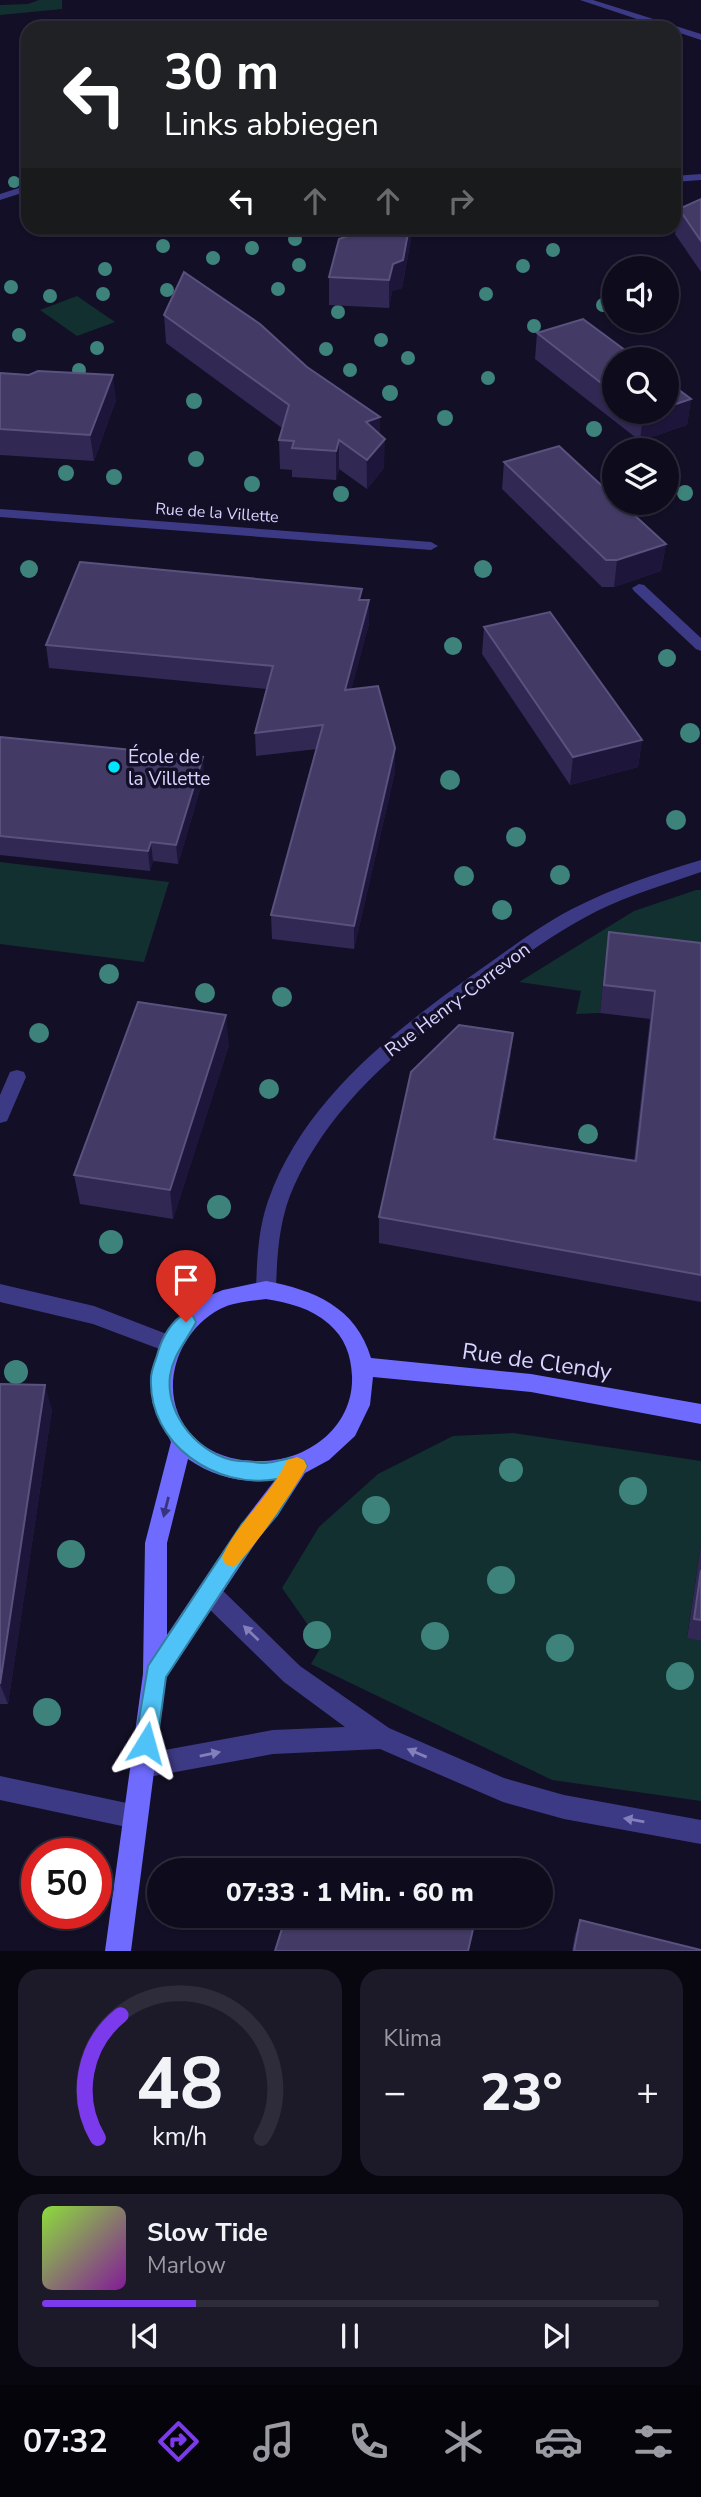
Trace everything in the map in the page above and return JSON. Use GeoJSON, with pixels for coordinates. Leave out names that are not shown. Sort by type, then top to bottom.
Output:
{"type":"FeatureCollection","features":[{"type":"Feature","properties":{"kind":"main road"},"geometry":{"type":"LineString","coordinates":[[266,1290],[294,1294],[319,1304],[341,1321],[356,1342],[364,1367],[363,1397],[350,1427],[327,1450],[297,1466],[266,1472],[234,1469],[206,1458],[182,1441],[165,1411],[160,1377],[170,1344],[186,1322],[210,1304],[237,1294],[266,1290]]}},
{"type":"Feature","properties":{"kind":"main road","name":"Rue de Clendy"},"geometry":{"type":"LineString","coordinates":[[364,1367],[531,1383],[701,1414]]}},
{"type":"Feature","properties":{"kind":"main road"},"geometry":{"type":"LineString","coordinates":[[118,1951],[155,1674],[156,1542],[182,1441]]}},
{"type":"Feature","properties":{"kind":"main road"},"geometry":{"type":"LineString","coordinates":[[155,1674],[250,1531],[270,1508],[297,1466]]}},
{"type":"Feature","properties":{"kind":"street"},"geometry":{"type":"LineString","coordinates":[[584,0],[651,21]]}},
{"type":"Feature","properties":{"kind":"street"},"geometry":{"type":"LineString","coordinates":[[681,31],[701,37]]}},
{"type":"Feature","properties":{"kind":"street"},"geometry":{"type":"LineString","coordinates":[[681,178],[701,177]]}},
{"type":"Feature","properties":{"kind":"street"},"geometry":{"type":"LineString","coordinates":[[0,197],[21,190]]}},
{"type":"Feature","properties":{"kind":"street","name":"Rue de la Villette"},"geometry":{"type":"LineString","coordinates":[[0,513],[431,546]]}},
{"type":"Feature","properties":{"kind":"street"},"geometry":{"type":"LineString","coordinates":[[639,588],[701,646]]}},
{"type":"Feature","properties":{"kind":"street","name":"Rue Henry-Correvon"},"geometry":{"type":"LineString","coordinates":[[266,1290],[265,1254],[270,1227],[284,1185],[312,1137],[344,1094],[387,1049],[530,943],[578,914],[632,888],[701,866]]}},
{"type":"Feature","properties":{"kind":"street"},"geometry":{"type":"LineString","coordinates":[[0,1116],[17,1077]]}},
{"type":"Feature","properties":{"kind":"street"},"geometry":{"type":"LineString","coordinates":[[0,1293],[94,1315],[170,1344]]}},
{"type":"Feature","properties":{"kind":"street"},"geometry":{"type":"LineString","coordinates":[[209,1593],[292,1674],[380,1737],[503,1790],[564,1807],[701,1832]]}},
{"type":"Feature","properties":{"kind":"street"},"geometry":{"type":"LineString","coordinates":[[142,1766],[273,1742],[380,1737]]}},
{"type":"Feature","properties":{"kind":"street"},"geometry":{"type":"LineString","coordinates":[[0,1788],[136,1817]]}},
{"type":"Feature","properties":{"kind":"green space"},"geometry":{"type":"Polygon","coordinates":[[[39,0],[62,0],[62,9],[0,15],[0,5],[28,4],[39,0]]]}},
{"type":"Feature","properties":{"kind":"green space"},"geometry":{"type":"Polygon","coordinates":[[[77,296],[115,322],[77,336],[40,310],[77,296]]]}},
{"type":"Feature","properties":{"kind":"green space"},"geometry":{"type":"Polygon","coordinates":[[[0,862],[169,882],[144,962],[0,944],[0,862]]]}},
{"type":"Feature","properties":{"kind":"green space"},"geometry":{"type":"Polygon","coordinates":[[[701,890],[701,954],[605,960],[600,1013],[576,1014],[581,991],[519,982],[634,911],[701,890]]]}},
{"type":"Feature","properties":{"kind":"green space"},"geometry":{"type":"Polygon","coordinates":[[[513,1433],[701,1461],[701,1545],[687,1637],[701,1641],[701,1801],[552,1780],[311,1664],[322,1645],[282,1588],[319,1527],[378,1474],[453,1436],[513,1433]]]}},
{"type":"Feature","properties":{"kind":"building"},"geometry":{"type":"Polygon","coordinates":[[[701,199],[701,241],[681,212],[681,208],[701,199]]]}},
{"type":"Feature","properties":{"kind":"building"},"geometry":{"type":"Polygon","coordinates":[[[350,235],[408,235],[403,260],[393,264],[389,280],[329,277],[339,239],[350,235]]]}},
{"type":"Feature","properties":{"kind":"building"},"geometry":{"type":"Polygon","coordinates":[[[184,272],[260,324],[307,367],[380,417],[366,422],[385,439],[367,460],[339,440],[336,451],[292,448],[294,441],[279,440],[289,405],[164,315],[184,272]]]}},
{"type":"Feature","properties":{"kind":"building"},"geometry":{"type":"Polygon","coordinates":[[[583,319],[621,347],[602,347],[602,384],[537,333],[583,319]]]}},
{"type":"Feature","properties":{"kind":"building"},"geometry":{"type":"Polygon","coordinates":[[[38,371],[113,375],[90,435],[0,429],[0,373],[29,375],[38,371]]]}},
{"type":"Feature","properties":{"kind":"building"},"geometry":{"type":"Polygon","coordinates":[[[679,390],[691,399],[679,403],[679,390]]]}},
{"type":"Feature","properties":{"kind":"building"},"geometry":{"type":"Polygon","coordinates":[[[559,446],[602,486],[602,515],[634,515],[666,544],[617,560],[606,560],[504,462],[559,446]]]}},
{"type":"Feature","properties":{"kind":"building"},"geometry":{"type":"Polygon","coordinates":[[[80,562],[362,589],[359,600],[369,600],[345,690],[378,686],[395,748],[354,926],[271,915],[323,725],[255,733],[273,666],[46,645],[80,562]]]}},
{"type":"Feature","properties":{"kind":"building"},"geometry":{"type":"Polygon","coordinates":[[[550,612],[642,740],[573,757],[484,627],[550,612]]]}},
{"type":"Feature","properties":{"kind":"building"},"geometry":{"type":"Polygon","coordinates":[[[0,737],[203,757],[176,845],[151,842],[148,851],[0,836],[0,737]]]}},
{"type":"Feature","properties":{"kind":"building"},"geometry":{"type":"Polygon","coordinates":[[[609,932],[701,943],[701,1275],[379,1217],[411,1072],[459,1025],[513,1033],[494,1139],[636,1161],[655,991],[604,985],[609,932]]]}},
{"type":"Feature","properties":{"kind":"building"},"geometry":{"type":"Polygon","coordinates":[[[138,1002],[226,1015],[170,1190],[74,1175],[138,1002]]]}},
{"type":"Feature","properties":{"kind":"building"},"geometry":{"type":"Polygon","coordinates":[[[0,1384],[45,1385],[0,1684],[0,1384]]]}},
{"type":"Feature","properties":{"kind":"building"},"geometry":{"type":"Polygon","coordinates":[[[701,1570],[701,1620],[694,1619],[701,1570]]]}},
{"type":"Feature","properties":{"kind":"building"},"geometry":{"type":"Polygon","coordinates":[[[580,1920],[701,1950],[701,1951],[574,1951],[580,1920]]]}},
{"type":"Feature","properties":{"kind":"building"},"geometry":{"type":"Polygon","coordinates":[[[282,1928],[473,1928],[468,1951],[275,1951],[282,1928]]]}},
{"type":"Feature","properties":{"kind":"slow traffic"},"geometry":{"type":"LineString","coordinates":[[233,1557],[297,1466],[294,1467]]}},
{"type":"Feature","properties":{"kind":"place","name":"École de la Villette"},"geometry":{"type":"Point","coordinates":[114,767]}},
{"type":"Feature","properties":{"kind":"route"},"geometry":{"type":"LineString","coordinates":[[146,1743],[155,1674],[250,1531],[270,1508],[297,1466],[266,1472],[234,1469],[206,1458],[182,1441],[165,1411],[160,1377],[170,1344],[186,1322]]}}]}
